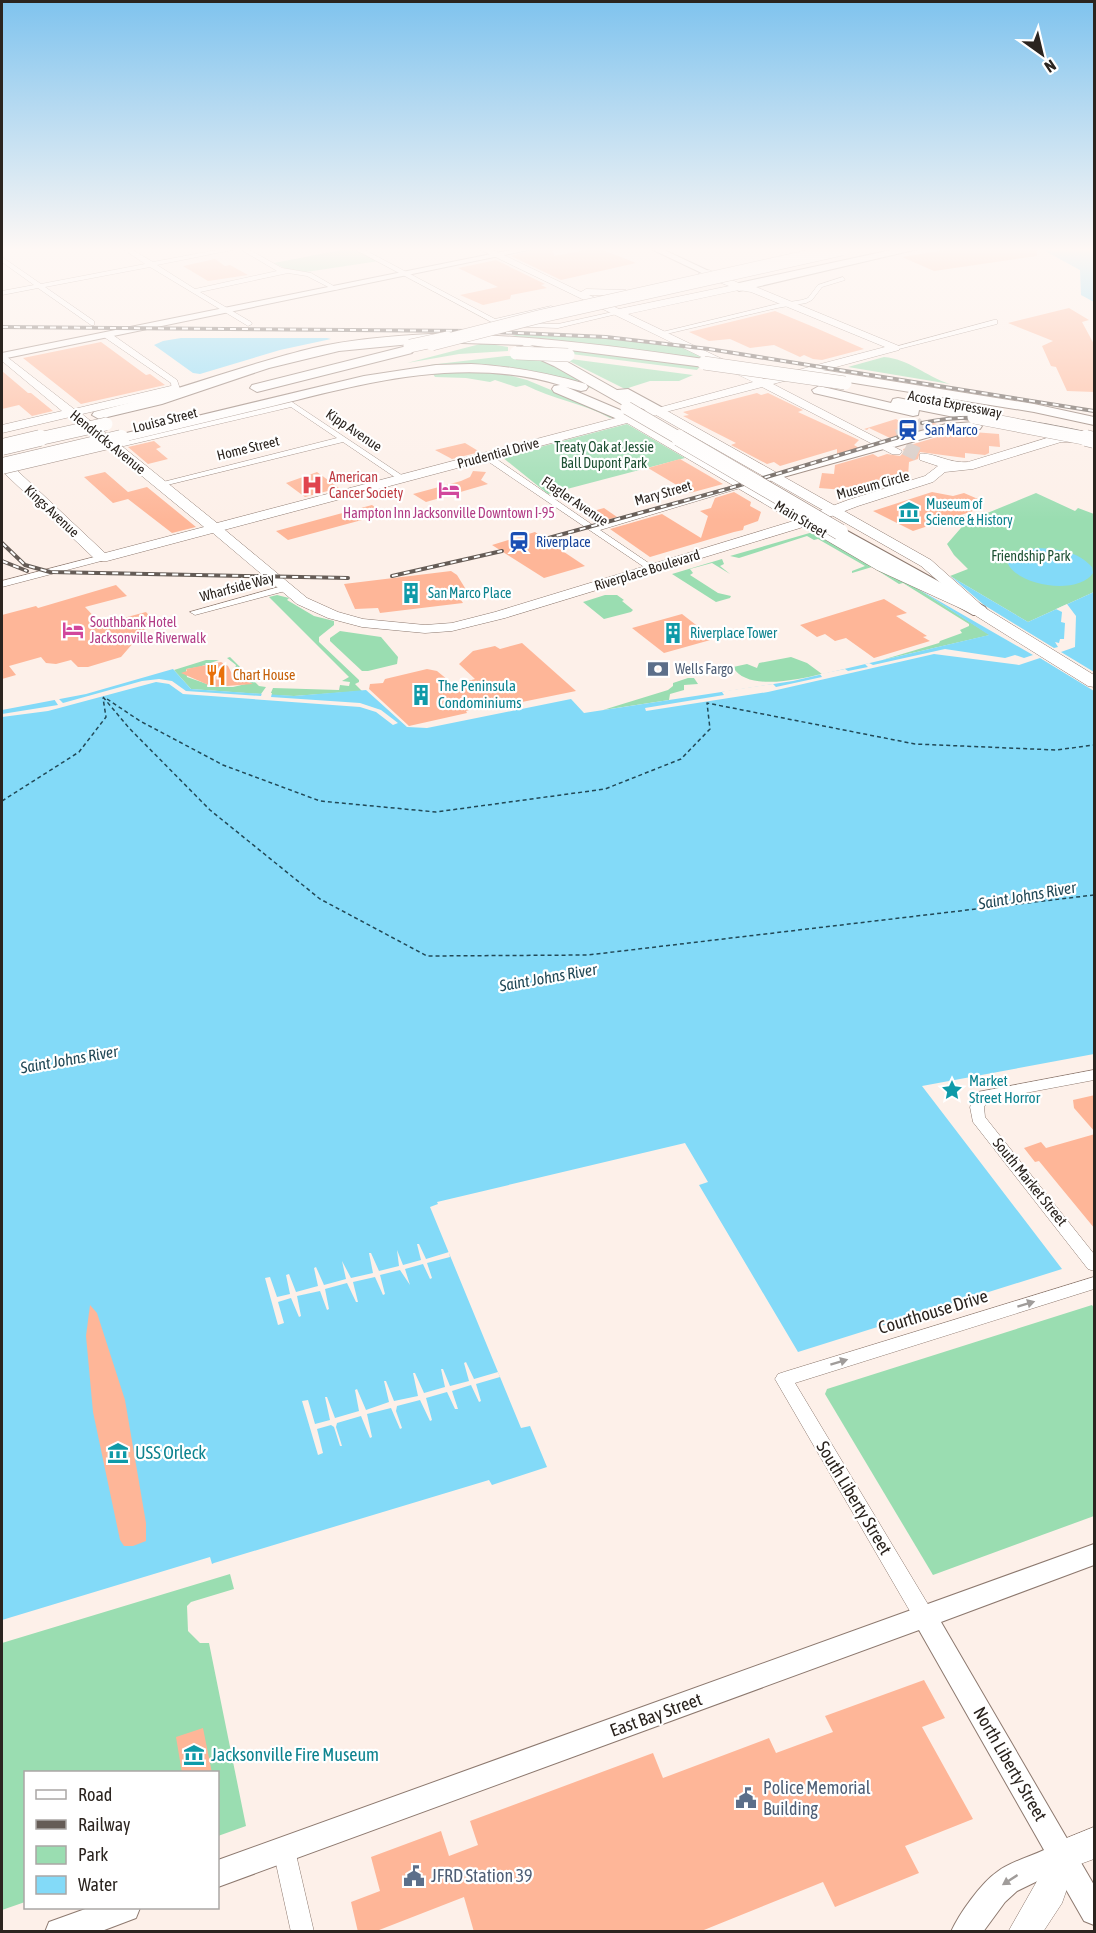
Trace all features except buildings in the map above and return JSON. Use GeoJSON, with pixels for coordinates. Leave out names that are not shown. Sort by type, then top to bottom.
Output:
{"type":"FeatureCollection","features":[{"type":"Feature","properties":{"kind":"highway"},"geometry":{"type":"LineString","coordinates":[[3,464],[420,339]]}},
{"type":"Feature","properties":{"kind":"highway","name":"Acosta Expressway"},"geometry":{"type":"LineString","coordinates":[[143,404],[307,354],[357,344],[434,339]]}},
{"type":"Feature","properties":{"kind":"highway"},"geometry":{"type":"LineString","coordinates":[[245,391],[447,339]]}},
{"type":"Feature","properties":{"kind":"highway"},"geometry":{"type":"LineString","coordinates":[[2,436],[111,431],[481,339]]}},
{"type":"Feature","properties":{"kind":"highway","name":"Acosta Expressway"},"geometry":{"type":"LineString","coordinates":[[519,339],[700,368],[1095,440]]}},
{"type":"Feature","properties":{"kind":"highway"},"geometry":{"type":"LineString","coordinates":[[175,386],[313,349],[369,340],[412,341]]}},
{"type":"Feature","properties":{"kind":"highway"},"geometry":{"type":"LineString","coordinates":[[111,431],[143,404],[320,356],[374,346],[468,340],[522,351],[582,370],[658,411]]}},
{"type":"Feature","properties":{"kind":"highway"},"geometry":{"type":"LineString","coordinates":[[522,351],[559,363],[630,411]]}},
{"type":"Feature","properties":{"kind":"highway","name":"Acosta Expressway"},"geometry":{"type":"LineString","coordinates":[[358,381],[435,361],[522,351],[847,380],[976,417],[1095,430]]}},
{"type":"Feature","properties":{"kind":"highway"},"geometry":{"type":"LineString","coordinates":[[2,447],[111,431],[407,371],[446,367],[495,368],[537,374],[583,388],[630,411],[845,531],[979,611]]}},
{"type":"Feature","properties":{"kind":"highway"},"geometry":{"type":"LineString","coordinates":[[808,371],[847,380],[1095,421]]}},
{"type":"Feature","properties":{"kind":"highway"},"geometry":{"type":"LineString","coordinates":[[847,380],[835,379],[830,383],[840,388],[1041,423],[1065,432],[1066,434],[1055,442]]}},
{"type":"Feature","properties":{"kind":"highway"},"geometry":{"type":"LineString","coordinates":[[819,390],[906,410],[918,415],[924,423]]}},
{"type":"Feature","properties":{"kind":"highway"},"geometry":{"type":"LineString","coordinates":[[111,431],[198,402]]}},
{"type":"Feature","properties":{"kind":"highway"},"geometry":{"type":"LineString","coordinates":[[1003,406],[1073,422],[1082,431],[1079,436],[1055,442]]}},
{"type":"Feature","properties":{"kind":"highway"},"geometry":{"type":"LineString","coordinates":[[892,444],[976,417],[1011,429],[1095,445]]}},
{"type":"Feature","properties":{"kind":"main road"},"geometry":{"type":"LineString","coordinates":[[681,339],[892,444]]}},
{"type":"Feature","properties":{"kind":"main road"},"geometry":{"type":"LineString","coordinates":[[683,339],[729,358],[768,382]]}},
{"type":"Feature","properties":{"kind":"main road"},"geometry":{"type":"LineString","coordinates":[[861,339],[890,350]]}},
{"type":"Feature","properties":{"kind":"main road"},"geometry":{"type":"LineString","coordinates":[[872,339],[890,350]]}},
{"type":"Feature","properties":{"kind":"main road","name":"Prudential Drive"},"geometry":{"type":"LineString","coordinates":[[102,558],[486,456],[630,411],[658,411],[890,350]]}},
{"type":"Feature","properties":{"kind":"main road","name":"Hendricks Avenue"},"geometry":{"type":"LineString","coordinates":[[2,356],[73,414],[111,431],[159,484],[214,528]]}},
{"type":"Feature","properties":{"kind":"main road"},"geometry":{"type":"LineString","coordinates":[[729,358],[808,371]]}},
{"type":"Feature","properties":{"kind":"main road"},"geometry":{"type":"LineString","coordinates":[[2,429],[73,414],[175,386]]}},
{"type":"Feature","properties":{"kind":"main road","name":"Main Street"},"geometry":{"type":"LineString","coordinates":[[630,411],[648,429],[805,522],[927,579]]}},
{"type":"Feature","properties":{"kind":"main road","name":"Main Street"},"geometry":{"type":"LineString","coordinates":[[658,411],[916,557],[927,579]]}},
{"type":"Feature","properties":{"kind":"main road"},"geometry":{"type":"LineString","coordinates":[[648,429],[647,424],[654,421],[677,422]]}},
{"type":"Feature","properties":{"kind":"main road","name":"Museum Circle"},"geometry":{"type":"LineString","coordinates":[[834,512],[852,509],[932,484],[953,472],[1055,442]]}},
{"type":"Feature","properties":{"kind":"main road"},"geometry":{"type":"LineString","coordinates":[[686,452],[715,444]]}},
{"type":"Feature","properties":{"kind":"main road","name":"Museum Circle"},"geometry":{"type":"LineString","coordinates":[[953,472],[966,479],[982,468],[1007,457]]}},
{"type":"Feature","properties":{"kind":"main road"},"geometry":{"type":"LineString","coordinates":[[919,458],[953,472],[936,473],[919,458]]}},
{"type":"Feature","properties":{"kind":"main road","name":"Kings Avenue"},"geometry":{"type":"LineString","coordinates":[[3,464],[102,558]]}},
{"type":"Feature","properties":{"kind":"main road","name":"Museum Circle"},"geometry":{"type":"LineString","coordinates":[[834,512],[853,503],[926,480],[936,473]]}},
{"type":"Feature","properties":{"kind":"main road","name":"Riverplace Boulevard"},"geometry":{"type":"LineString","coordinates":[[214,528],[303,601],[333,615],[372,624],[443,628],[500,615],[834,512]]}},
{"type":"Feature","properties":{"kind":"main road"},"geometry":{"type":"LineString","coordinates":[[81,538],[104,546],[146,546]]}},
{"type":"Feature","properties":{"kind":"main road"},"geometry":{"type":"LineString","coordinates":[[979,611],[1095,682]]}},
{"type":"Feature","properties":{"kind":"main road"},"geometry":{"type":"LineString","coordinates":[[1024,1932],[1050,1890],[1063,1855],[1095,1843]]}},
{"type":"Feature","properties":{"kind":"street"},"geometry":{"type":"LineString","coordinates":[[2,356],[86,339]]}},
{"type":"Feature","properties":{"kind":"street"},"geometry":{"type":"LineString","coordinates":[[113,339],[175,386]]}},
{"type":"Feature","properties":{"kind":"street","name":"Prudential Drive"},"geometry":{"type":"LineString","coordinates":[[890,350],[930,339]]}},
{"type":"Feature","properties":{"kind":"street","name":"Louisa Street"},"geometry":{"type":"LineString","coordinates":[[111,431],[292,404]]}},
{"type":"Feature","properties":{"kind":"street","name":"Kipp Avenue"},"geometry":{"type":"LineString","coordinates":[[292,404],[402,478]]}},
{"type":"Feature","properties":{"kind":"street","name":"Home Street"},"geometry":{"type":"LineString","coordinates":[[159,484],[344,439]]}},
{"type":"Feature","properties":{"kind":"street","name":"Mary Street"},"geometry":{"type":"LineString","coordinates":[[592,529],[771,476],[892,444]]}},
{"type":"Feature","properties":{"kind":"street","name":"Flagler Avenue"},"geometry":{"type":"LineString","coordinates":[[486,456],[650,568]]}},
{"type":"Feature","properties":{"kind":"street","name":"Prudential Drive"},"geometry":{"type":"LineString","coordinates":[[2,584],[102,558]]}},
{"type":"Feature","properties":{"kind":"street","name":"Wharfside Way"},"geometry":{"type":"LineString","coordinates":[[195,612],[286,588]]}},
{"type":"Feature","properties":{"kind":"street","name":"South Market Street"},"geometry":{"type":"LineString","coordinates":[[1095,1075],[982,1096],[977,1107],[978,1118],[1095,1265]]}},
{"type":"Feature","properties":{"kind":"street","name":"Courthouse Drive"},"geometry":{"type":"LineString","coordinates":[[784,1379],[1095,1283]]}},
{"type":"Feature","properties":{"kind":"street","name":"South Liberty Street"},"geometry":{"type":"LineString","coordinates":[[784,1379],[925,1618]]}},
{"type":"Feature","properties":{"kind":"street","name":"East Bay Street"},"geometry":{"type":"LineString","coordinates":[[219,1874],[1095,1555]]}},
{"type":"Feature","properties":{"kind":"street","name":"North Liberty Street"},"geometry":{"type":"LineString","coordinates":[[925,1618],[1095,1911]]}},
{"type":"Feature","properties":{"kind":"street"},"geometry":{"type":"LineString","coordinates":[[284,1850],[303,1932]]}},
{"type":"Feature","properties":{"kind":"street"},"geometry":{"type":"LineString","coordinates":[[965,1932],[995,1892],[1007,1881],[1063,1855]]}},
{"type":"Feature","properties":{"kind":"street"},"geometry":{"type":"LineString","coordinates":[[59,1932],[123,1909]]}},
{"type":"Feature","properties":{"kind":"green space"},"geometry":{"type":"Polygon","coordinates":[[[538,339],[610,339],[683,347],[707,360],[538,339]]]}},
{"type":"Feature","properties":{"kind":"green space"},"geometry":{"type":"Polygon","coordinates":[[[516,340],[701,365],[697,370],[548,351],[516,340]]]}},
{"type":"Feature","properties":{"kind":"green space"},"geometry":{"type":"Polygon","coordinates":[[[484,343],[508,347],[508,351],[459,354],[407,363],[484,343]]]}},
{"type":"Feature","properties":{"kind":"green space"},"geometry":{"type":"Polygon","coordinates":[[[506,356],[538,356],[605,393],[558,377],[510,367],[470,364],[429,365],[506,356]]]}},
{"type":"Feature","properties":{"kind":"green space"},"geometry":{"type":"Polygon","coordinates":[[[884,357],[909,364],[950,384],[848,367],[884,357]]]}},
{"type":"Feature","properties":{"kind":"green space"},"geometry":{"type":"Polygon","coordinates":[[[563,358],[693,375],[679,381],[650,381],[625,389],[563,358]]]}},
{"type":"Feature","properties":{"kind":"green space"},"geometry":{"type":"Polygon","coordinates":[[[457,370],[508,375],[527,380],[616,417],[610,418],[525,385],[516,387],[495,380],[490,382],[466,378],[435,377],[433,374],[457,370]]]}},
{"type":"Feature","properties":{"kind":"green space","name":"Treaty Oak at Jessie Ball Dupont Park"},"geometry":{"type":"Polygon","coordinates":[[[627,424],[685,458],[548,494],[502,457],[627,424]]]}},
{"type":"Feature","properties":{"kind":"green space","name":"Friendship Park"},"geometry":{"type":"Polygon","coordinates":[[[1036,493],[1075,511],[1078,508],[1094,514],[1094,592],[1028,622],[950,576],[968,569],[947,544],[967,521],[946,524],[932,517],[957,512],[969,518],[968,521],[1036,493]]]}},
{"type":"Feature","properties":{"kind":"green space"},"geometry":{"type":"Polygon","coordinates":[[[813,532],[915,587],[990,635],[882,660],[939,643],[962,633],[960,630],[969,624],[903,583],[899,584],[872,567],[852,573],[865,566],[818,539],[814,540],[807,536],[739,558],[730,556],[813,532]]]}},
{"type":"Feature","properties":{"kind":"green space"},"geometry":{"type":"Polygon","coordinates":[[[722,559],[724,564],[720,566],[730,574],[712,563],[690,569],[693,573],[690,575],[718,593],[731,596],[730,598],[716,602],[672,574],[722,559]]]}},
{"type":"Feature","properties":{"kind":"green space"},"geometry":{"type":"Polygon","coordinates":[[[277,595],[289,598],[287,600],[314,616],[334,621],[334,625],[319,637],[319,642],[359,680],[355,684],[362,691],[294,696],[270,695],[273,688],[339,690],[340,685],[349,686],[350,682],[342,681],[349,677],[269,597],[277,595]]]}},
{"type":"Feature","properties":{"kind":"green space"},"geometry":{"type":"Polygon","coordinates":[[[605,595],[617,595],[633,610],[604,619],[583,602],[605,595]]]}},
{"type":"Feature","properties":{"kind":"green space"},"geometry":{"type":"Polygon","coordinates":[[[340,631],[381,637],[398,657],[397,664],[362,671],[330,641],[330,638],[340,631]]]}},
{"type":"Feature","properties":{"kind":"green space"},"geometry":{"type":"Polygon","coordinates":[[[230,657],[259,686],[266,687],[261,694],[191,689],[174,670],[206,660],[219,660],[186,669],[187,677],[207,684],[207,687],[233,687],[250,683],[243,674],[234,673],[236,665],[227,658],[230,657]]]}},
{"type":"Feature","properties":{"kind":"green space"},"geometry":{"type":"Polygon","coordinates":[[[791,657],[807,663],[822,674],[787,681],[761,682],[740,675],[733,667],[747,664],[757,668],[759,663],[791,657]]]}},
{"type":"Feature","properties":{"kind":"green space"},"geometry":{"type":"Polygon","coordinates":[[[694,678],[698,684],[684,685],[684,690],[670,694],[669,700],[603,710],[668,690],[673,683],[694,678]]]}},
{"type":"Feature","properties":{"kind":"green space"},"geometry":{"type":"Polygon","coordinates":[[[1092,1305],[1094,1308],[1094,1516],[933,1575],[825,1394],[827,1389],[1092,1305]]]}},
{"type":"Feature","properties":{"kind":"green space"},"geometry":{"type":"Polygon","coordinates":[[[230,1574],[234,1589],[191,1602],[187,1606],[188,1631],[200,1643],[209,1643],[246,1826],[219,1836],[219,1771],[24,1771],[24,1902],[2,1910],[2,1643],[230,1574]]]}},
{"type":"Feature","properties":{"kind":"water"},"geometry":{"type":"Polygon","coordinates":[[[330,339],[280,350],[200,374],[193,373],[154,345],[163,341],[330,339]]]}},
{"type":"Feature","properties":{"kind":"water"},"geometry":{"type":"Polygon","coordinates":[[[1038,548],[1074,554],[1092,567],[1093,573],[1086,580],[1076,584],[1050,585],[1024,578],[1008,564],[1012,556],[1038,548]]]}},
{"type":"Feature","properties":{"kind":"water","name":"Saint Johns River"},"geometry":{"type":"Polygon","coordinates":[[[950,576],[1028,622],[1094,592],[1094,1054],[922,1086],[1062,1269],[798,1352],[699,1185],[708,1182],[685,1143],[437,1202],[438,1204],[430,1207],[521,1428],[530,1426],[547,1467],[492,1485],[489,1480],[212,1564],[210,1557],[2,1620],[2,710],[86,694],[173,669],[191,689],[294,696],[366,690],[407,727],[427,728],[571,699],[584,713],[793,681],[989,635],[915,587],[950,576]]]}},
{"type":"Feature","properties":{"kind":"pier"},"geometry":{"type":"Polygon","coordinates":[[[947,573],[984,605],[1054,648],[1058,647],[1055,642],[1059,643],[1060,639],[1064,639],[1065,623],[1061,622],[1062,612],[1056,609],[1067,604],[1076,616],[1075,647],[1061,652],[1094,672],[1094,691],[1040,658],[1019,665],[934,654],[768,692],[646,711],[645,708],[724,695],[722,692],[725,691],[773,684],[776,687],[822,677],[820,674],[868,667],[865,664],[873,665],[945,649],[1005,658],[1015,655],[1024,658],[1033,655],[913,586],[947,573]]]}},
{"type":"Feature","properties":{"kind":"pier"},"geometry":{"type":"Polygon","coordinates":[[[159,679],[172,681],[186,691],[261,696],[262,693],[272,693],[271,697],[360,703],[381,710],[398,723],[393,725],[376,712],[360,707],[183,694],[169,684],[156,682],[48,711],[2,717],[2,714],[58,705],[54,699],[58,698],[63,703],[142,681],[159,679]]]}},
{"type":"Feature","properties":{"kind":"pier"},"geometry":{"type":"Polygon","coordinates":[[[417,1244],[426,1259],[449,1252],[450,1257],[427,1263],[432,1278],[430,1279],[423,1264],[405,1269],[410,1285],[400,1270],[380,1275],[385,1294],[383,1295],[375,1277],[353,1282],[358,1302],[347,1283],[325,1289],[329,1309],[327,1310],[320,1291],[297,1296],[301,1316],[299,1317],[291,1298],[278,1302],[284,1323],[278,1325],[265,1278],[270,1277],[277,1297],[290,1294],[286,1275],[289,1274],[296,1292],[318,1286],[314,1268],[316,1267],[324,1285],[346,1279],[342,1261],[351,1278],[373,1273],[369,1253],[379,1271],[399,1266],[397,1250],[403,1265],[421,1260],[417,1244]]]}},
{"type":"Feature","properties":{"kind":"pier"},"geometry":{"type":"Polygon","coordinates":[[[466,1362],[474,1379],[498,1372],[500,1377],[476,1384],[481,1401],[479,1402],[471,1385],[452,1391],[458,1409],[455,1409],[447,1392],[426,1398],[432,1420],[430,1421],[420,1400],[397,1406],[396,1411],[402,1428],[400,1429],[391,1408],[367,1414],[372,1437],[370,1438],[361,1416],[337,1423],[336,1427],[342,1446],[340,1446],[334,1427],[331,1425],[317,1429],[323,1453],[318,1455],[302,1401],[308,1400],[315,1424],[330,1420],[325,1397],[327,1397],[335,1418],[359,1411],[355,1390],[357,1389],[366,1410],[389,1402],[384,1381],[394,1401],[418,1396],[413,1373],[424,1393],[445,1387],[441,1369],[450,1386],[469,1381],[464,1363],[466,1362]]]}},
{"type":"Feature","properties":{"kind":"ferry route"},"geometry":{"type":"LineString","coordinates":[[103,697],[129,728],[210,810],[320,899],[427,956],[588,955],[1094,895]]}},
{"type":"Feature","properties":{"kind":"ferry route"},"geometry":{"type":"LineString","coordinates":[[2,801],[79,752],[106,717],[103,698]]}},
{"type":"Feature","properties":{"kind":"ferry route"},"geometry":{"type":"LineString","coordinates":[[107,699],[140,721],[223,765],[320,801],[436,812],[605,789],[681,759],[710,729],[707,703],[915,744],[1056,750],[1094,745]]}},
{"type":"Feature","properties":{"kind":"tunnel"},"geometry":{"type":"LineString","coordinates":[[897,436],[916,430],[924,423]]}},
{"type":"Feature","properties":{"kind":"tunnel"},"geometry":{"type":"LineString","coordinates":[[905,448],[924,457]]}},
{"type":"Feature","properties":{"kind":"railway"},"geometry":{"type":"LineString","coordinates":[[625,339],[709,349],[1094,411]]}},
{"type":"Feature","properties":{"kind":"railway"},"geometry":{"type":"LineString","coordinates":[[922,423],[944,419],[987,418],[1030,423],[1094,435]]}},
{"type":"Feature","properties":{"kind":"railway"},"geometry":{"type":"LineString","coordinates":[[545,539],[727,489],[899,437]]}},
{"type":"Feature","properties":{"kind":"railway"},"geometry":{"type":"LineString","coordinates":[[2,543],[25,565],[50,572],[348,578]]}},
{"type":"Feature","properties":{"kind":"railway"},"geometry":{"type":"LineString","coordinates":[[392,576],[502,551]]}},
{"type":"Feature","properties":{"kind":"railway"},"geometry":{"type":"LineString","coordinates":[[2,561],[27,571]]}},
{"type":"Feature","properties":{"kind":"place","name":"San Marco"},"geometry":{"type":"Point","coordinates":[908,430]}},
{"type":"Feature","properties":{"kind":"place","name":"American Cancer Society"},"geometry":{"type":"Point","coordinates":[312,485]}},
{"type":"Feature","properties":{"kind":"place","name":"Hampton Inn Jacksonville Downtown I-95"},"geometry":{"type":"Point","coordinates":[449,490]}},
{"type":"Feature","properties":{"kind":"place","name":"Museum of Science & History"},"geometry":{"type":"Point","coordinates":[909,512]}},
{"type":"Feature","properties":{"kind":"place","name":"Riverplace"},"geometry":{"type":"Point","coordinates":[519,542]}},
{"type":"Feature","properties":{"kind":"place","name":"San Marco Place"},"geometry":{"type":"Point","coordinates":[411,593]}},
{"type":"Feature","properties":{"kind":"place","name":"Southbank Hotel Jacksonville Riverwalk"},"geometry":{"type":"Point","coordinates":[73,630]}},
{"type":"Feature","properties":{"kind":"place","name":"Riverplace Tower"},"geometry":{"type":"Point","coordinates":[673,633]}},
{"type":"Feature","properties":{"kind":"place","name":"Wells Fargo"},"geometry":{"type":"Point","coordinates":[658,669]}},
{"type":"Feature","properties":{"kind":"place","name":"Chart House"},"geometry":{"type":"Point","coordinates":[216,675]}},
{"type":"Feature","properties":{"kind":"place","name":"The Peninsula Condominiums"},"geometry":{"type":"Point","coordinates":[421,695]}},
{"type":"Feature","properties":{"kind":"place","name":"Market Street Horror"},"geometry":{"type":"Point","coordinates":[952,1090]}},
{"type":"Feature","properties":{"kind":"place","name":"USS Orleck"},"geometry":{"type":"Point","coordinates":[118,1453]}},
{"type":"Feature","properties":{"kind":"place","name":"Jacksonville Fire Museum"},"geometry":{"type":"Point","coordinates":[194,1755]}},
{"type":"Feature","properties":{"kind":"place","name":"Police Memorial Building"},"geometry":{"type":"Point","coordinates":[746,1798]}},
{"type":"Feature","properties":{"kind":"place","name":"JFRD Station 39"},"geometry":{"type":"Point","coordinates":[414,1876]}}]}
